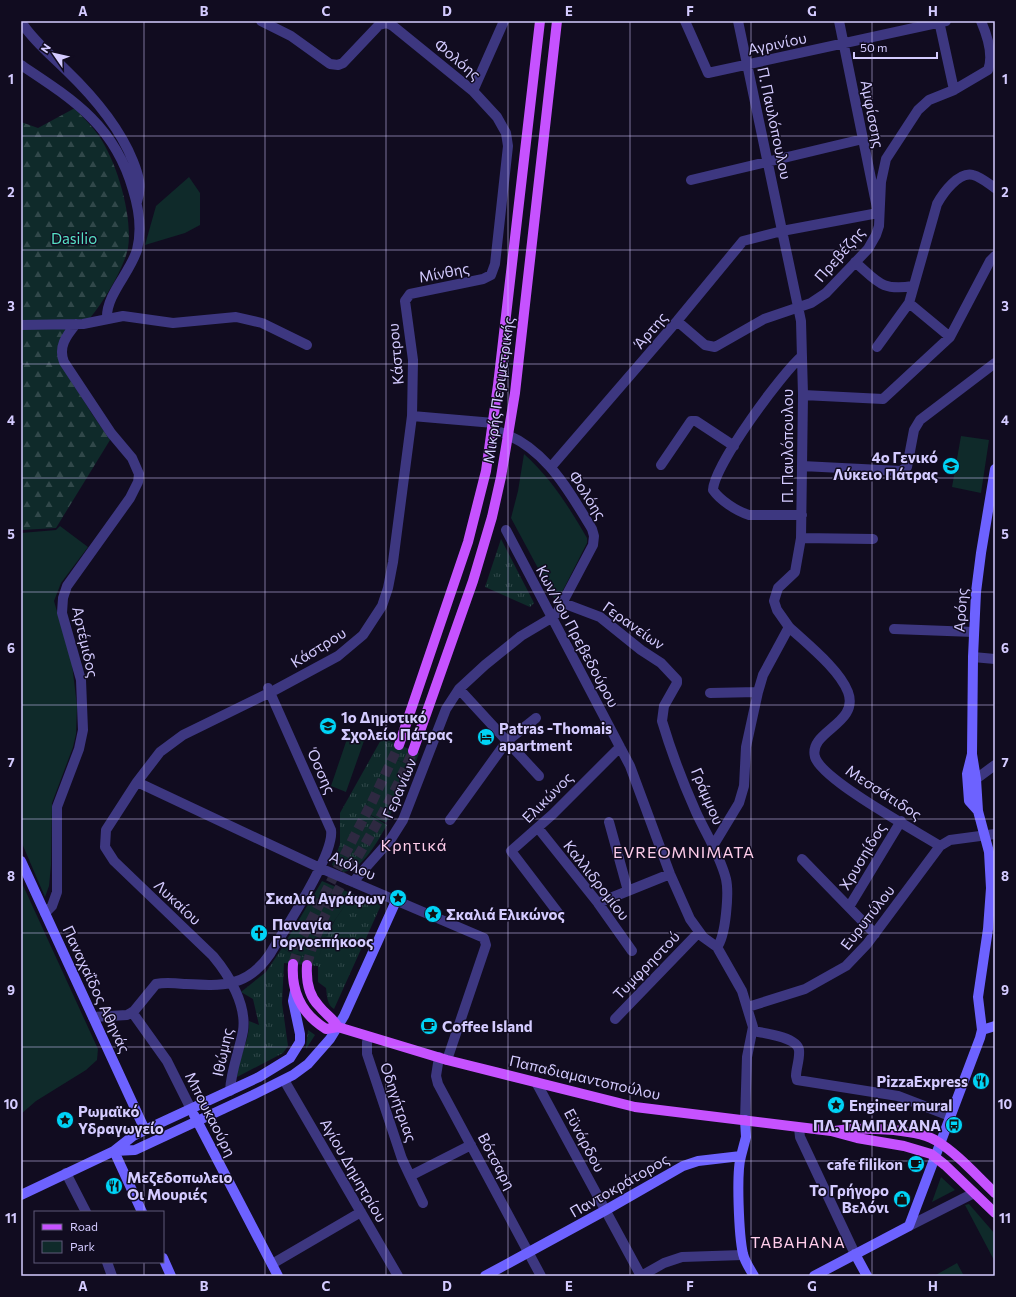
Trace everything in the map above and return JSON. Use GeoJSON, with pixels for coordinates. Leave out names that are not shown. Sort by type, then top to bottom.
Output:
{"type":"FeatureCollection","features":[{"type":"Feature","properties":{"kind":"main road","name":"Μικρής Περιμετρικής"},"geometry":{"type":"LineString","coordinates":[[399,745],[446,612],[473,527],[486,471],[493,426],[540,21]]}},
{"type":"Feature","properties":{"kind":"main road","name":"Μικρής Περιμετρικής"},"geometry":{"type":"LineString","coordinates":[[413,751],[475,574],[498,495],[515,393],[557,21]]}},
{"type":"Feature","properties":{"kind":"main road"},"geometry":{"type":"LineString","coordinates":[[293,964],[295,991],[304,1009],[317,1024],[326,1029],[338,1027],[332,1017],[313,999],[307,983],[307,965]]}},
{"type":"Feature","properties":{"kind":"main road","name":"Παπαδιαμαντοπούλου"},"geometry":{"type":"LineString","coordinates":[[338,1027],[443,1058],[635,1107],[799,1128],[831,1131],[861,1129],[910,1132],[927,1136],[940,1143],[993,1187]]}},
{"type":"Feature","properties":{"kind":"main road","name":"Παπαδιαμαντοπούλου"},"geometry":{"type":"LineString","coordinates":[[831,1131],[857,1138],[918,1149],[935,1156]]}},
{"type":"Feature","properties":{"kind":"main road"},"geometry":{"type":"LineString","coordinates":[[935,1156],[995,1213]]}},
{"type":"Feature","properties":{"kind":"street","name":"Φολόης"},"geometry":{"type":"LineString","coordinates":[[260,21],[291,36],[330,64],[338,65],[343,63],[379,24],[387,23],[399,30],[473,90],[497,117],[506,133],[508,142],[495,264],[492,273],[486,278]]}},
{"type":"Feature","properties":{"kind":"street"},"geometry":{"type":"LineString","coordinates":[[473,90],[504,21]]}},
{"type":"Feature","properties":{"kind":"street","name":"Αγρινίου"},"geometry":{"type":"LineString","coordinates":[[684,21],[708,73],[941,22]]}},
{"type":"Feature","properties":{"kind":"street","name":"Π. Παυλόπουλου"},"geometry":{"type":"LineString","coordinates":[[738,21],[782,231],[800,307],[803,395],[801,538],[795,572],[778,588],[774,594],[774,601],[777,610],[789,627]]}},
{"type":"Feature","properties":{"kind":"street","name":"Αμφίσσης"},"geometry":{"type":"LineString","coordinates":[[839,21],[878,213]]}},
{"type":"Feature","properties":{"kind":"street","name":"Πρεβέζης"},"geometry":{"type":"LineString","coordinates":[[677,321],[705,345],[715,347],[764,319],[811,303],[822,296],[868,249],[876,235],[879,226],[878,213],[882,175],[889,151],[923,104],[954,90],[988,70],[990,66],[989,46],[981,21]]}},
{"type":"Feature","properties":{"kind":"street"},"geometry":{"type":"LineString","coordinates":[[941,22],[954,90]]}},
{"type":"Feature","properties":{"kind":"street"},"geometry":{"type":"LineString","coordinates":[[24,26],[41,46],[81,86],[119,132],[139,176],[140,191],[137,202]]}},
{"type":"Feature","properties":{"kind":"street"},"geometry":{"type":"LineString","coordinates":[[21,65],[61,92],[81,108],[102,129],[122,156],[137,202],[139,228],[138,245],[129,268],[110,303],[107,318]]}},
{"type":"Feature","properties":{"kind":"street"},"geometry":{"type":"LineString","coordinates":[[691,180],[863,139]]}},
{"type":"Feature","properties":{"kind":"street"},"geometry":{"type":"LineString","coordinates":[[877,347],[909,303],[937,204],[943,194],[962,177],[969,174],[974,175],[995,188]]}},
{"type":"Feature","properties":{"kind":"street","name":"Άρτης"},"geometry":{"type":"LineString","coordinates":[[551,467],[677,321],[743,241],[782,231],[878,213]]}},
{"type":"Feature","properties":{"kind":"street"},"geometry":{"type":"LineString","coordinates":[[803,395],[883,399],[950,337],[990,262],[995,256]]}},
{"type":"Feature","properties":{"kind":"street"},"geometry":{"type":"LineString","coordinates":[[855,262],[881,285],[893,288],[913,286]]}},
{"type":"Feature","properties":{"kind":"street","name":"Μίνθης"},"geometry":{"type":"LineString","coordinates":[[408,296],[415,293],[486,278]]}},
{"type":"Feature","properties":{"kind":"street","name":"Κάστρου"},"geometry":{"type":"LineString","coordinates":[[104,844],[106,830],[137,782],[157,756],[173,741],[347,650],[370,625],[382,606],[394,562],[412,416],[413,360],[405,303],[408,296]]}},
{"type":"Feature","properties":{"kind":"street"},"geometry":{"type":"LineString","coordinates":[[909,303],[950,337]]}},
{"type":"Feature","properties":{"kind":"street"},"geometry":{"type":"LineString","coordinates":[[21,325],[76,324],[107,318],[129,316],[173,323],[219,317],[243,318],[262,323],[307,345]]}},
{"type":"Feature","properties":{"kind":"street","name":"Αρτέμιδος"},"geometry":{"type":"LineString","coordinates":[[45,913],[52,906],[57,892],[56,807],[79,749],[83,730],[81,680],[62,618],[63,598],[67,586],[130,498],[139,478],[138,470],[132,458],[111,433],[64,362],[62,344],[76,324]]}},
{"type":"Feature","properties":{"kind":"street"},"geometry":{"type":"LineString","coordinates":[[802,356],[782,377],[734,446],[715,480],[713,490],[716,494],[748,515],[802,515]]}},
{"type":"Feature","properties":{"kind":"street"},"geometry":{"type":"LineString","coordinates":[[802,466],[901,471],[907,467],[914,430],[920,420],[995,363]]}},
{"type":"Feature","properties":{"kind":"street","name":"Φολόης"},"geometry":{"type":"LineString","coordinates":[[412,416],[493,426],[520,441],[551,467],[579,507],[594,534],[591,549],[563,603]]}},
{"type":"Feature","properties":{"kind":"street"},"geometry":{"type":"LineString","coordinates":[[662,465],[691,421],[696,422],[734,446]]}},
{"type":"Feature","properties":{"kind":"street","name":"Αρόης"},"geometry":{"type":"LineString","coordinates":[[978,811],[976,779],[972,754],[974,632],[978,573],[995,469]]}},
{"type":"Feature","properties":{"kind":"street","name":"Κων/νου Πρεβεδούρου"},"geometry":{"type":"LineString","coordinates":[[506,530],[620,747],[641,793],[670,874],[690,919],[699,932],[717,947]]}},
{"type":"Feature","properties":{"kind":"street"},"geometry":{"type":"LineString","coordinates":[[801,538],[873,539]]}},
{"type":"Feature","properties":{"kind":"street","name":"Γερανίων"},"geometry":{"type":"LineString","coordinates":[[352,882],[386,845],[401,824],[446,709],[459,689],[513,641],[552,618],[563,603]]}},
{"type":"Feature","properties":{"kind":"street","name":"Γερανείων"},"geometry":{"type":"LineString","coordinates":[[563,603],[600,617],[641,650],[661,663],[674,676],[677,683]]}},
{"type":"Feature","properties":{"kind":"street"},"geometry":{"type":"LineString","coordinates":[[713,846],[736,810],[742,795],[746,747],[758,692],[763,675],[789,627]]}},
{"type":"Feature","properties":{"kind":"street","name":"Μεσσάτιδος"},"geometry":{"type":"LineString","coordinates":[[789,627],[837,674],[849,696],[848,711],[839,723],[821,738],[816,745],[815,755],[818,762],[846,788],[940,846]]}},
{"type":"Feature","properties":{"kind":"street"},"geometry":{"type":"LineString","coordinates":[[894,629],[974,632]]}},
{"type":"Feature","properties":{"kind":"street"},"geometry":{"type":"LineString","coordinates":[[973,657],[995,658]]}},
{"type":"Feature","properties":{"kind":"street","name":"Γράμμου"},"geometry":{"type":"LineString","coordinates":[[677,683],[664,706],[662,721],[696,811],[713,846],[725,877],[727,889],[724,927],[721,941],[717,947]]}},
{"type":"Feature","properties":{"kind":"street"},"geometry":{"type":"LineString","coordinates":[[459,689],[540,776]]}},
{"type":"Feature","properties":{"kind":"street","name":"Όσσης"},"geometry":{"type":"LineString","coordinates":[[132,1012],[156,984],[165,983],[208,986],[231,983],[247,978],[261,967],[274,948],[320,868],[331,844],[331,830],[269,690]]}},
{"type":"Feature","properties":{"kind":"street"},"geometry":{"type":"LineString","coordinates":[[710,693],[758,692]]}},
{"type":"Feature","properties":{"kind":"street"},"geometry":{"type":"LineString","coordinates":[[450,820],[507,741],[536,718]]}},
{"type":"Feature","properties":{"kind":"street","name":"Ελικώνος"},"geometry":{"type":"LineString","coordinates":[[559,914],[511,851],[538,828],[620,747]]}},
{"type":"Feature","properties":{"kind":"street","name":"Αρόης"},"geometry":{"type":"LineString","coordinates":[[972,754],[967,774],[970,801],[978,811],[990,835]]}},
{"type":"Feature","properties":{"kind":"street"},"geometry":{"type":"LineString","coordinates":[[976,779],[995,766]]}},
{"type":"Feature","properties":{"kind":"street","name":"Αιόλου"},"geometry":{"type":"LineString","coordinates":[[137,782],[320,868],[481,936],[487,942],[443,1058]]}},
{"type":"Feature","properties":{"kind":"street","name":"Χρυσηίδος"},"geometry":{"type":"LineString","coordinates":[[849,907],[901,821]]}},
{"type":"Feature","properties":{"kind":"street"},"geometry":{"type":"LineString","coordinates":[[609,822],[628,891]]}},
{"type":"Feature","properties":{"kind":"street","name":"Καλλιδρομίου"},"geometry":{"type":"LineString","coordinates":[[538,828],[598,903],[632,951]]}},
{"type":"Feature","properties":{"kind":"street"},"geometry":{"type":"LineString","coordinates":[[909,1226],[982,1030],[978,997],[988,929],[991,888],[989,852],[990,835],[953,839],[940,846]]}},
{"type":"Feature","properties":{"kind":"street","name":"Λυκαίου"},"geometry":{"type":"LineString","coordinates":[[104,844],[108,855],[122,870],[213,956],[231,983]]}},
{"type":"Feature","properties":{"kind":"street","name":"Ευρυπύλου"},"geometry":{"type":"LineString","coordinates":[[748,1007],[796,992],[829,977],[853,960],[875,934],[940,846]]}},
{"type":"Feature","properties":{"kind":"street"},"geometry":{"type":"LineString","coordinates":[[802,859],[875,934]]}},
{"type":"Feature","properties":{"kind":"street","name":"Παναχαΐδος Αθηνάς"},"geometry":{"type":"LineString","coordinates":[[21,862],[145,1130]]}},
{"type":"Feature","properties":{"kind":"street"},"geometry":{"type":"LineString","coordinates":[[598,903],[670,874]]}},
{"type":"Feature","properties":{"kind":"street"},"geometry":{"type":"LineString","coordinates":[[114,1151],[135,1150],[284,1080],[300,1070],[312,1059],[338,1027],[396,901]]}},
{"type":"Feature","properties":{"kind":"street","name":"Τυμφρηστού"},"geometry":{"type":"LineString","coordinates":[[615,1019],[699,932]]}},
{"type":"Feature","properties":{"kind":"street"},"geometry":{"type":"LineString","coordinates":[[717,947],[738,983],[748,1007],[753,1030],[747,1057],[745,1120],[746,1137],[738,1175],[743,1255],[754,1276]]}},
{"type":"Feature","properties":{"kind":"street","name":"Ιθώμης"},"geometry":{"type":"LineString","coordinates":[[230,1091],[231,1074],[242,1034],[244,1019],[241,1006],[231,983]]}},
{"type":"Feature","properties":{"kind":"street"},"geometry":{"type":"LineString","coordinates":[[21,1195],[114,1151],[145,1130],[278,1067],[290,1058],[297,1050],[300,1042],[300,1034],[294,1010],[295,991]]}},
{"type":"Feature","properties":{"kind":"street"},"geometry":{"type":"LineString","coordinates":[[93,1017],[122,1016],[132,1012]]}},
{"type":"Feature","properties":{"kind":"street","name":"Μπουκαούρη"},"geometry":{"type":"LineString","coordinates":[[132,1012],[167,1061],[278,1276]]}},
{"type":"Feature","properties":{"kind":"street"},"geometry":{"type":"LineString","coordinates":[[982,1030],[995,1026]]}},
{"type":"Feature","properties":{"kind":"street"},"geometry":{"type":"LineString","coordinates":[[753,1030],[778,1036],[796,1045],[799,1050],[796,1076],[797,1080],[898,1096],[950,1116]]}},
{"type":"Feature","properties":{"kind":"street","name":"Οδηγήτριας"},"geometry":{"type":"LineString","coordinates":[[369,1036],[367,1042],[367,1054],[402,1159],[423,1203]]}},
{"type":"Feature","properties":{"kind":"street","name":"Βότσαρη"},"geometry":{"type":"LineString","coordinates":[[443,1058],[436,1076],[438,1084],[541,1276]]}},
{"type":"Feature","properties":{"kind":"street","name":"Αγίου Δημητρίου"},"geometry":{"type":"LineString","coordinates":[[284,1080],[398,1276]]}},
{"type":"Feature","properties":{"kind":"street","name":"Εϋνάρδου"},"geometry":{"type":"LineString","coordinates":[[536,1082],[641,1276]]}},
{"type":"Feature","properties":{"kind":"street"},"geometry":{"type":"LineString","coordinates":[[799,1128],[800,1137],[855,1254],[867,1276]]}},
{"type":"Feature","properties":{"kind":"street"},"geometry":{"type":"LineString","coordinates":[[410,1176],[471,1145]]}},
{"type":"Feature","properties":{"kind":"street"},"geometry":{"type":"LineString","coordinates":[[114,1151],[142,1211]]}},
{"type":"Feature","properties":{"kind":"street","name":"Παντοκράτορος"},"geometry":{"type":"LineString","coordinates":[[485,1276],[688,1164],[698,1161],[741,1156]]}},
{"type":"Feature","properties":{"kind":"street"},"geometry":{"type":"LineString","coordinates":[[66,1174],[85,1211]]}},
{"type":"Feature","properties":{"kind":"street"},"geometry":{"type":"LineString","coordinates":[[814,1276],[974,1193]]}},
{"type":"Feature","properties":{"kind":"street"},"geometry":{"type":"LineString","coordinates":[[272,1264],[361,1212]]}},
{"type":"Feature","properties":{"kind":"street"},"geometry":{"type":"LineString","coordinates":[[641,1276],[664,1263],[682,1257],[743,1255]]}},
{"type":"Feature","properties":{"kind":"street"},"geometry":{"type":"LineString","coordinates":[[164,1260],[172,1276]]}},
{"type":"Feature","properties":{"kind":"street"},"geometry":{"type":"LineString","coordinates":[[107,1263],[112,1276]]}},
{"type":"Feature","properties":{"kind":"green space","name":"Dasilio"},"geometry":{"type":"Polygon","coordinates":[[[75,108],[99,136],[112,160],[126,206],[129,235],[126,256],[112,285],[101,304],[90,318],[75,320],[59,361],[110,440],[56,528],[21,530],[21,122],[38,128],[75,108]]]}},
{"type":"Feature","properties":{"kind":"green space"},"geometry":{"type":"Polygon","coordinates":[[[189,177],[200,193],[200,225],[185,233],[145,245],[156,206],[189,177]]]}},
{"type":"Feature","properties":{"kind":"green space"},"geometry":{"type":"Polygon","coordinates":[[[961,436],[989,440],[981,493],[952,487],[961,436]]]}},
{"type":"Feature","properties":{"kind":"green space"},"geometry":{"type":"Polygon","coordinates":[[[524,454],[543,473],[559,493],[587,538],[587,543],[560,596],[554,598],[511,518],[518,491],[524,454]]]}},
{"type":"Feature","properties":{"kind":"green space"},"geometry":{"type":"Polygon","coordinates":[[[60,526],[88,547],[61,583],[54,601],[72,664],[77,706],[76,734],[73,747],[52,803],[51,865],[49,886],[45,897],[21,841],[21,533],[56,530],[60,526]]]}},
{"type":"Feature","properties":{"kind":"green space"},"geometry":{"type":"Polygon","coordinates":[[[501,539],[534,603],[530,607],[485,587],[501,539]]]}},
{"type":"Feature","properties":{"kind":"green space"},"geometry":{"type":"Polygon","coordinates":[[[349,733],[365,738],[346,792],[331,786],[349,733]]]}},
{"type":"Feature","properties":{"kind":"green space"},"geometry":{"type":"Polygon","coordinates":[[[382,738],[419,753],[414,767],[390,757],[363,811],[387,825],[363,860],[357,866],[343,872],[332,865],[340,844],[340,813],[382,738]]]}},
{"type":"Feature","properties":{"kind":"green space"},"geometry":{"type":"Polygon","coordinates":[[[390,757],[414,767],[386,823],[363,811],[390,757]]]}},
{"type":"Feature","properties":{"kind":"green space"},"geometry":{"type":"Polygon","coordinates":[[[21,881],[98,1049],[97,1060],[86,1070],[36,1101],[21,1114],[21,881]]]}},
{"type":"Feature","properties":{"kind":"green space"},"geometry":{"type":"Polygon","coordinates":[[[322,881],[353,894],[330,927],[319,956],[293,955],[282,948],[322,881]]]}},
{"type":"Feature","properties":{"kind":"green space"},"geometry":{"type":"Polygon","coordinates":[[[353,894],[381,905],[334,1009],[329,1003],[326,988],[318,982],[318,966],[284,963],[282,1003],[288,1046],[283,1053],[237,1077],[239,1063],[248,1035],[249,1021],[259,1025],[253,999],[241,992],[266,972],[282,948],[293,955],[306,956],[324,941],[336,918],[353,894]]]}},
{"type":"Feature","properties":{"kind":"green space"},"geometry":{"type":"Polygon","coordinates":[[[308,1030],[315,1035],[306,1049],[306,1047],[308,1030]]]}},
{"type":"Feature","properties":{"kind":"green space"},"geometry":{"type":"Polygon","coordinates":[[[941,1177],[955,1190],[932,1202],[941,1177]]]}},
{"type":"Feature","properties":{"kind":"green space"},"geometry":{"type":"Polygon","coordinates":[[[969,1204],[995,1234],[995,1262],[965,1205],[969,1204]]]}},
{"type":"Feature","properties":{"kind":"green space"},"geometry":{"type":"Polygon","coordinates":[[[957,1263],[964,1276],[934,1276],[957,1263]]]}},
{"type":"Feature","properties":{"kind":"tunnel"},"geometry":{"type":"LineString","coordinates":[[293,964],[302,938],[372,802],[399,745]]}},
{"type":"Feature","properties":{"kind":"tunnel"},"geometry":{"type":"LineString","coordinates":[[307,965],[319,928],[346,876],[386,807],[413,751]]}},
{"type":"Feature","properties":{"kind":"place","name":"4ο Γενικό Λύκειο Πάτρας"},"geometry":{"type":"Point","coordinates":[951,466]}},
{"type":"Feature","properties":{"kind":"place","name":"1ο Δημοτικό Σχολείο Πάτρας"},"geometry":{"type":"Point","coordinates":[328,726]}},
{"type":"Feature","properties":{"kind":"place","name":"Patras -Thomais apartment"},"geometry":{"type":"Point","coordinates":[486,737]}},
{"type":"Feature","properties":{"kind":"place","name":"Σκαλιά Αγράφων"},"geometry":{"type":"Point","coordinates":[398,898]}},
{"type":"Feature","properties":{"kind":"place","name":"Σκαλιά Ελικώνος"},"geometry":{"type":"Point","coordinates":[433,914]}},
{"type":"Feature","properties":{"kind":"place","name":"Παναγία Γοργοεπήκοος"},"geometry":{"type":"Point","coordinates":[259,933]}},
{"type":"Feature","properties":{"kind":"place","name":"Coffee Island"},"geometry":{"type":"Point","coordinates":[429,1026]}},
{"type":"Feature","properties":{"kind":"place","name":"PizzaExpress"},"geometry":{"type":"Point","coordinates":[981,1081]}},
{"type":"Feature","properties":{"kind":"place","name":"Engineer mural"},"geometry":{"type":"Point","coordinates":[836,1105]}},
{"type":"Feature","properties":{"kind":"place","name":"Ρωμαϊκό Υδραγωγείο"},"geometry":{"type":"Point","coordinates":[65,1120]}},
{"type":"Feature","properties":{"kind":"place","name":"ΠΛ. ΤΑΜΠΑΧΑΝΑ"},"geometry":{"type":"Point","coordinates":[954,1125]}},
{"type":"Feature","properties":{"kind":"place","name":"cafe filikon"},"geometry":{"type":"Point","coordinates":[916,1164]}},
{"type":"Feature","properties":{"kind":"place","name":"Μεζεδοπωλειο Οι Μουριές"},"geometry":{"type":"Point","coordinates":[114,1186]}},
{"type":"Feature","properties":{"kind":"place","name":"Το Γρήγορο Βελόνι"},"geometry":{"type":"Point","coordinates":[902,1199]}},
{"type":"Feature","properties":{"kind":"district","name":"Κρητικά"},"geometry":{"type":"Point","coordinates":[414,844]}},
{"type":"Feature","properties":{"kind":"district","name":"EVREOMNIMATA"},"geometry":{"type":"Point","coordinates":[684,851]}},
{"type":"Feature","properties":{"kind":"district","name":"TABAHANA"},"geometry":{"type":"Point","coordinates":[798,1241]}}]}
